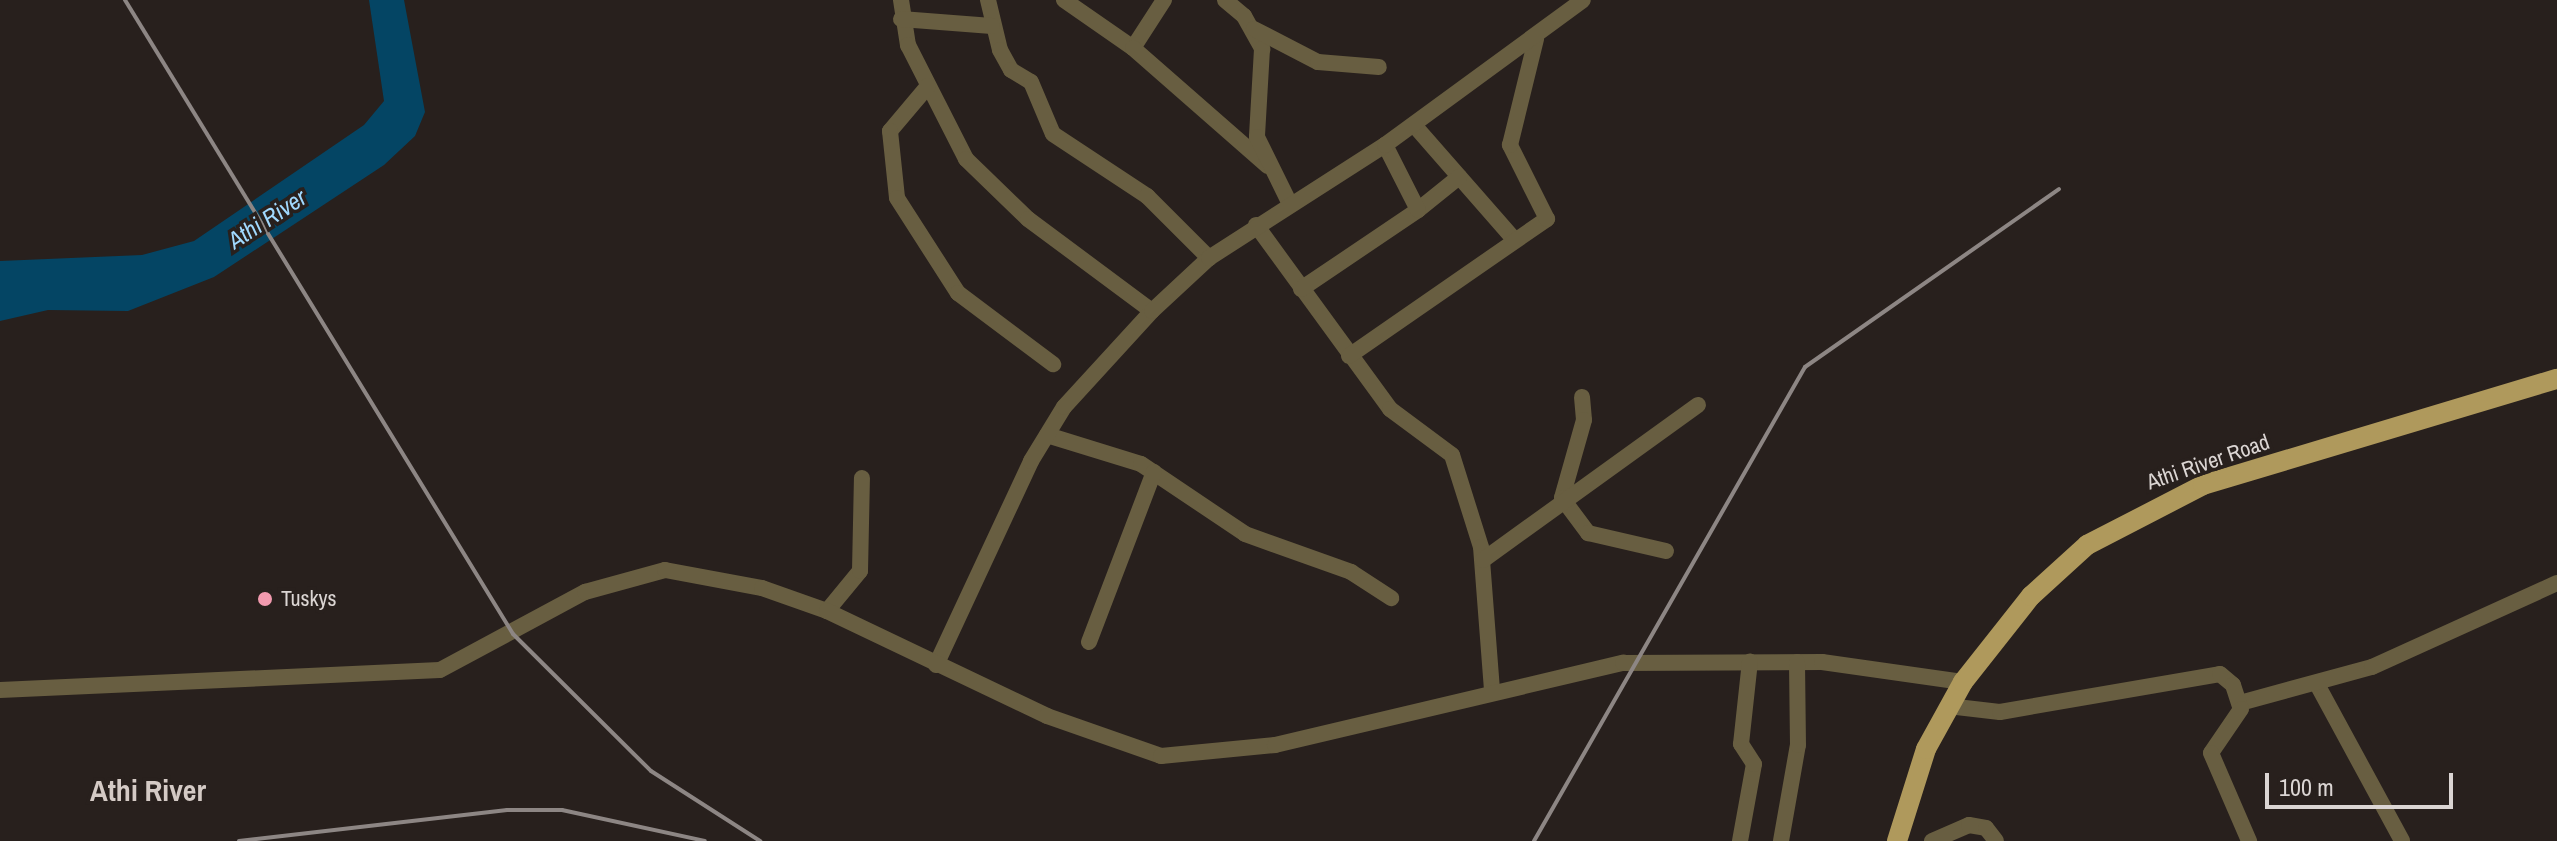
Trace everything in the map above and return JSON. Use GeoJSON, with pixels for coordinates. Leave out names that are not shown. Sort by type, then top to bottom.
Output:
{"type":"FeatureCollection","features":[{"type":"Feature","properties":{"kind":"main road","name":"Athi River Road"},"geometry":{"type":"LineString","coordinates":[[1897,841],[1917,773],[1948,706],[1963,682],[2066,563],[2155,504],[2557,379]]}},
{"type":"Feature","properties":{"kind":"street"},"geometry":{"type":"LineString","coordinates":[[901,0],[901,19],[928,86],[982,177],[1152,311]]}},
{"type":"Feature","properties":{"kind":"street"},"geometry":{"type":"LineString","coordinates":[[988,0],[992,26],[1007,65],[1031,82],[1053,134],[1147,196],[1209,258]]}},
{"type":"Feature","properties":{"kind":"street"},"geometry":{"type":"LineString","coordinates":[[1064,0],[1133,48],[1268,166]]}},
{"type":"Feature","properties":{"kind":"street"},"geometry":{"type":"LineString","coordinates":[[1133,48],[1164,0]]}},
{"type":"Feature","properties":{"kind":"street"},"geometry":{"type":"LineString","coordinates":[[936,665],[993,533],[1047,435],[1152,311],[1209,258],[1289,202],[1414,125],[1536,39],[1583,0]]}},
{"type":"Feature","properties":{"kind":"street"},"geometry":{"type":"LineString","coordinates":[[1231,2],[1254,29],[1318,62],[1379,67]]}},
{"type":"Feature","properties":{"kind":"street"},"geometry":{"type":"LineString","coordinates":[[901,19],[992,26]]}},
{"type":"Feature","properties":{"kind":"street"},"geometry":{"type":"LineString","coordinates":[[1254,29],[1263,59],[1255,127],[1268,166],[1289,202]]}},
{"type":"Feature","properties":{"kind":"street"},"geometry":{"type":"LineString","coordinates":[[1349,356],[1513,238],[1547,219],[1510,145],[1536,39]]}},
{"type":"Feature","properties":{"kind":"street"},"geometry":{"type":"LineString","coordinates":[[928,86],[890,131],[897,198],[958,293],[1053,364]]}},
{"type":"Feature","properties":{"kind":"street"},"geometry":{"type":"LineString","coordinates":[[1414,125],[1513,238]]}},
{"type":"Feature","properties":{"kind":"street"},"geometry":{"type":"LineString","coordinates":[[1385,145],[1418,210]]}},
{"type":"Feature","properties":{"kind":"street"},"geometry":{"type":"LineString","coordinates":[[1301,289],[1418,210],[1459,177]]}},
{"type":"Feature","properties":{"kind":"street"},"geometry":{"type":"LineString","coordinates":[[1256,225],[1390,409],[1448,449],[1483,560],[1492,689]]}},
{"type":"Feature","properties":{"kind":"street"},"geometry":{"type":"LineString","coordinates":[[1562,498],[1584,420],[1582,397]]}},
{"type":"Feature","properties":{"kind":"street"},"geometry":{"type":"LineString","coordinates":[[1483,560],[1562,498],[1698,405]]}},
{"type":"Feature","properties":{"kind":"street"},"geometry":{"type":"LineString","coordinates":[[1047,435],[1106,449],[1154,472],[1245,534],[1351,572],[1391,598]]}},
{"type":"Feature","properties":{"kind":"street"},"geometry":{"type":"LineString","coordinates":[[1089,642],[1154,472]]}},
{"type":"Feature","properties":{"kind":"street"},"geometry":{"type":"LineString","coordinates":[[827,611],[860,571],[862,478]]}},
{"type":"Feature","properties":{"kind":"street"},"geometry":{"type":"LineString","coordinates":[[1562,498],[1588,533],[1666,551]]}},
{"type":"Feature","properties":{"kind":"street"},"geometry":{"type":"LineString","coordinates":[[0,690],[440,670],[585,592],[646,570],[725,579],[827,611],[1047,716],[1161,756],[1275,745],[1492,689],[1623,663],[1797,662],[1963,682]]}},
{"type":"Feature","properties":{"kind":"street"},"geometry":{"type":"LineString","coordinates":[[2240,703],[2318,686],[2462,632],[2531,589],[2557,583]]}},
{"type":"Feature","properties":{"kind":"street"},"geometry":{"type":"LineString","coordinates":[[1740,841],[1754,764],[1741,744],[1750,661]]}},
{"type":"Feature","properties":{"kind":"street"},"geometry":{"type":"LineString","coordinates":[[1781,841],[1798,745],[1797,662]]}},
{"type":"Feature","properties":{"kind":"street"},"geometry":{"type":"LineString","coordinates":[[1948,706],[2000,712],[2213,674],[2233,685],[2240,703],[2240,718],[2211,753],[2249,841]]}},
{"type":"Feature","properties":{"kind":"street"},"geometry":{"type":"LineString","coordinates":[[2318,686],[2402,841]]}},
{"type":"Feature","properties":{"kind":"street"},"geometry":{"type":"LineString","coordinates":[[1932,841],[1969,825],[1986,828],[1996,841]]}},
{"type":"Feature","properties":{"kind":"water"},"geometry":{"type":"Polygon","coordinates":[[[369,0],[404,0],[425,112],[415,136],[384,165],[214,277],[128,311],[48,310],[0,321],[0,261],[142,255],[194,241],[364,125],[384,101],[369,0]]]}},
{"type":"Feature","properties":{"kind":"railway"},"geometry":{"type":"LineString","coordinates":[[125,0],[513,634],[651,771],[760,841]]}},
{"type":"Feature","properties":{"kind":"railway"},"geometry":{"type":"LineString","coordinates":[[1534,841],[1805,367],[2059,189]]}},
{"type":"Feature","properties":{"kind":"railway"},"geometry":{"type":"LineString","coordinates":[[239,841],[507,810],[562,810],[705,841]]}},
{"type":"Feature","properties":{"kind":"place","name":"Tuskys"},"geometry":{"type":"Point","coordinates":[265,599]}},
{"type":"Feature","properties":{"kind":"district","name":"Athi River"},"geometry":{"type":"Point","coordinates":[148,790]}}]}
